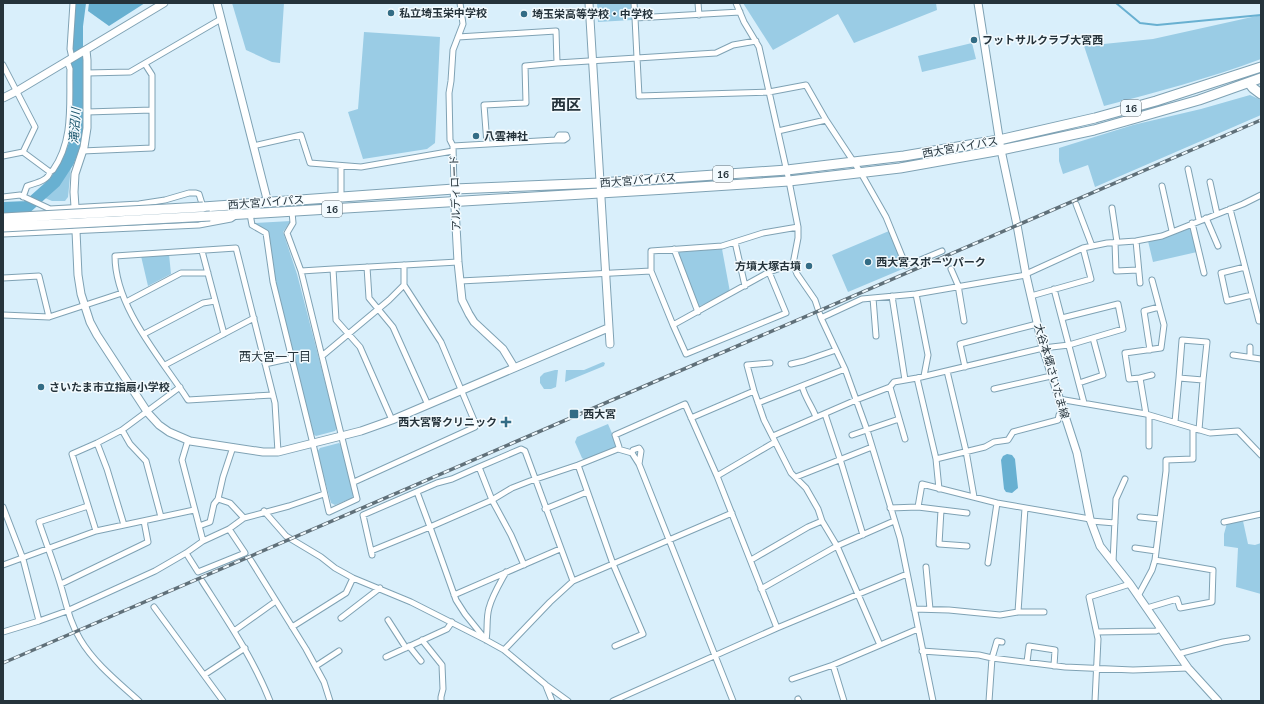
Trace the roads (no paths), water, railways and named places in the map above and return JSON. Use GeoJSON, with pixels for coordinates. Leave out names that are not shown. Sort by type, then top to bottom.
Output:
{"type":"FeatureCollection","features":[{"type":"Feature","properties":{"kind":"highway","name":"西大宮バイパス"},"geometry":{"type":"LineString","coordinates":[[3,218],[268,203],[454,189],[600,183],[787,170],[904,156],[999,140],[1095,118],[1156,101],[1261,67]]}},
{"type":"Feature","properties":{"kind":"highway","name":"西大宮バイパス"},"geometry":{"type":"LineString","coordinates":[[3,227],[600,194],[789,181],[861,173],[900,168],[1001,150],[1101,128],[1199,100],[1260,78]]}},
{"type":"Feature","properties":{"kind":"highway"},"geometry":{"type":"LineString","coordinates":[[1260,78],[1258,86],[1261,92]]}},
{"type":"Feature","properties":{"kind":"highway"},"geometry":{"type":"LineString","coordinates":[[1249,83],[1253,88],[1261,92]]}},
{"type":"Feature","properties":{"kind":"street"},"geometry":{"type":"LineString","coordinates":[[23,197],[27,186],[46,179],[50,172],[59,163],[68,136],[71,59],[70,49],[73,3]]}},
{"type":"Feature","properties":{"kind":"street"},"geometry":{"type":"LineString","coordinates":[[3,98],[17,92],[164,3]]}},
{"type":"Feature","properties":{"kind":"street"},"geometry":{"type":"LineString","coordinates":[[217,3],[268,203]]}},
{"type":"Feature","properties":{"kind":"street","name":"アルディロード"},"geometry":{"type":"LineString","coordinates":[[460,3],[463,24],[453,50],[452,81],[449,93],[450,140],[453,149],[454,201],[462,300],[474,322],[503,349],[514,367]]}},
{"type":"Feature","properties":{"kind":"street"},"geometry":{"type":"LineString","coordinates":[[589,3],[610,344]]}},
{"type":"Feature","properties":{"kind":"street"},"geometry":{"type":"LineString","coordinates":[[634,3],[639,96],[769,92],[806,84],[826,120],[861,173],[886,217],[906,266],[942,251]]}},
{"type":"Feature","properties":{"kind":"street"},"geometry":{"type":"LineString","coordinates":[[698,3],[699,15]]}},
{"type":"Feature","properties":{"kind":"street"},"geometry":{"type":"LineString","coordinates":[[736,3],[744,22],[759,47],[787,170],[798,227],[798,238],[793,264],[797,274],[815,300],[821,318],[844,369],[867,430],[900,538],[933,701]]}},
{"type":"Feature","properties":{"kind":"street","name":"大谷本郷さいたま線"},"geometry":{"type":"LineString","coordinates":[[978,3],[999,140],[1018,225],[1026,274],[1042,348],[1077,453],[1090,520],[1100,546],[1130,584],[1188,668],[1216,701]]}},
{"type":"Feature","properties":{"kind":"street"},"geometry":{"type":"LineString","coordinates":[[635,18],[740,12]]}},
{"type":"Feature","properties":{"kind":"street"},"geometry":{"type":"LineString","coordinates":[[87,73],[130,72],[221,19]]}},
{"type":"Feature","properties":{"kind":"street"},"geometry":{"type":"LineString","coordinates":[[458,37],[556,31],[558,62]]}},
{"type":"Feature","properties":{"kind":"street"},"geometry":{"type":"LineString","coordinates":[[487,144],[484,105],[526,103],[525,66],[558,62],[716,53],[733,45],[756,41]]}},
{"type":"Feature","properties":{"kind":"street"},"geometry":{"type":"LineString","coordinates":[[75,207],[74,174],[82,151],[87,128],[87,73],[84,51]]}},
{"type":"Feature","properties":{"kind":"street"},"geometry":{"type":"LineString","coordinates":[[82,151],[152,148],[152,75],[145,64]]}},
{"type":"Feature","properties":{"kind":"street"},"geometry":{"type":"LineString","coordinates":[[3,65],[35,126],[23,152]]}},
{"type":"Feature","properties":{"kind":"street"},"geometry":{"type":"LineString","coordinates":[[87,112],[152,110]]}},
{"type":"Feature","properties":{"kind":"street"},"geometry":{"type":"LineString","coordinates":[[778,131],[826,120]]}},
{"type":"Feature","properties":{"kind":"street"},"geometry":{"type":"LineString","coordinates":[[253,146],[301,135],[310,163],[361,167],[487,144],[556,140]]}},
{"type":"Feature","properties":{"kind":"street"},"geometry":{"type":"LineString","coordinates":[[3,156],[23,152],[50,172]]}},
{"type":"Feature","properties":{"kind":"street"},"geometry":{"type":"LineString","coordinates":[[341,166],[341,197]]}},
{"type":"Feature","properties":{"kind":"street"},"geometry":{"type":"LineString","coordinates":[[1188,169],[1200,220]]}},
{"type":"Feature","properties":{"kind":"street"},"geometry":{"type":"LineString","coordinates":[[1210,182],[1217,214]]}},
{"type":"Feature","properties":{"kind":"street"},"geometry":{"type":"LineString","coordinates":[[1162,186],[1172,231]]}},
{"type":"Feature","properties":{"kind":"street"},"geometry":{"type":"LineString","coordinates":[[3,197],[20,195],[50,209],[126,205],[165,200],[192,192],[199,194],[203,207]]}},
{"type":"Feature","properties":{"kind":"street"},"geometry":{"type":"LineString","coordinates":[[821,318],[862,299],[916,294],[1026,274],[1083,248],[1162,236],[1243,204],[1261,195]]}},
{"type":"Feature","properties":{"kind":"street"},"geometry":{"type":"LineString","coordinates":[[1076,204],[1092,246]]}},
{"type":"Feature","properties":{"kind":"street"},"geometry":{"type":"LineString","coordinates":[[126,205],[127,228]]}},
{"type":"Feature","properties":{"kind":"street"},"geometry":{"type":"LineString","coordinates":[[1112,208],[1116,242],[1116,271],[1138,270]]}},
{"type":"Feature","properties":{"kind":"street"},"geometry":{"type":"LineString","coordinates":[[1230,209],[1259,321],[1261,321]]}},
{"type":"Feature","properties":{"kind":"street"},"geometry":{"type":"LineString","coordinates":[[250,214],[252,225],[266,233],[273,282],[329,512],[357,499],[301,271],[287,233],[293,223],[292,212]]}},
{"type":"Feature","properties":{"kind":"street"},"geometry":{"type":"LineString","coordinates":[[3,234],[199,225],[232,219],[237,215]]}},
{"type":"Feature","properties":{"kind":"street"},"geometry":{"type":"LineString","coordinates":[[1206,218],[1218,246]]}},
{"type":"Feature","properties":{"kind":"street"},"geometry":{"type":"LineString","coordinates":[[1192,223],[1204,273]]}},
{"type":"Feature","properties":{"kind":"street"},"geometry":{"type":"LineString","coordinates":[[769,272],[786,313],[686,354],[651,271],[651,251],[722,246],[763,233],[798,227]]}},
{"type":"Feature","properties":{"kind":"street"},"geometry":{"type":"LineString","coordinates":[[76,231],[78,275],[84,306],[97,335],[148,412],[159,425],[169,432],[188,440],[263,452],[278,452],[313,444],[369,429],[392,420],[608,328]]}},
{"type":"Feature","properties":{"kind":"street"},"geometry":{"type":"LineString","coordinates":[[1136,241],[1140,283]]}},
{"type":"Feature","properties":{"kind":"street"},"geometry":{"type":"LineString","coordinates":[[735,242],[744,286]]}},
{"type":"Feature","properties":{"kind":"street"},"geometry":{"type":"LineString","coordinates":[[273,395],[188,400],[144,334],[126,302],[115,268],[114,256],[236,248],[273,395],[278,452]]}},
{"type":"Feature","properties":{"kind":"street"},"geometry":{"type":"LineString","coordinates":[[1031,296],[1091,279],[1083,248]]}},
{"type":"Feature","properties":{"kind":"street"},"geometry":{"type":"LineString","coordinates":[[674,249],[698,312]]}},
{"type":"Feature","properties":{"kind":"street"},"geometry":{"type":"LineString","coordinates":[[202,251],[224,334]]}},
{"type":"Feature","properties":{"kind":"street"},"geometry":{"type":"LineString","coordinates":[[301,271],[458,262]]}},
{"type":"Feature","properties":{"kind":"street"},"geometry":{"type":"LineString","coordinates":[[673,325],[769,272],[793,264]]}},
{"type":"Feature","properties":{"kind":"street"},"geometry":{"type":"LineString","coordinates":[[354,482],[475,427],[476,425],[440,342],[404,285],[404,265]]}},
{"type":"Feature","properties":{"kind":"street"},"geometry":{"type":"LineString","coordinates":[[367,267],[369,298],[393,327],[428,405]]}},
{"type":"Feature","properties":{"kind":"street"},"geometry":{"type":"LineString","coordinates":[[1245,267],[1221,273],[1227,301],[1252,295]]}},
{"type":"Feature","properties":{"kind":"street"},"geometry":{"type":"LineString","coordinates":[[951,268],[958,287],[964,321]]}},
{"type":"Feature","properties":{"kind":"street"},"geometry":{"type":"LineString","coordinates":[[333,269],[336,320],[360,347],[392,420]]}},
{"type":"Feature","properties":{"kind":"street"},"geometry":{"type":"LineString","coordinates":[[460,281],[651,271]]}},
{"type":"Feature","properties":{"kind":"street"},"geometry":{"type":"LineString","coordinates":[[126,302],[181,273],[208,273]]}},
{"type":"Feature","properties":{"kind":"street"},"geometry":{"type":"LineString","coordinates":[[3,278],[39,276],[49,317]]}},
{"type":"Feature","properties":{"kind":"street"},"geometry":{"type":"LineString","coordinates":[[1152,280],[1164,325],[1161,348],[1125,353],[1129,379],[1152,376]]}},
{"type":"Feature","properties":{"kind":"street"},"geometry":{"type":"LineString","coordinates":[[322,356],[404,285]]}},
{"type":"Feature","properties":{"kind":"street"},"geometry":{"type":"LineString","coordinates":[[1054,289],[1084,403]]}},
{"type":"Feature","properties":{"kind":"street"},"geometry":{"type":"LineString","coordinates":[[3,315],[49,317],[122,293]]}},
{"type":"Feature","properties":{"kind":"street"},"geometry":{"type":"LineString","coordinates":[[916,294],[928,356],[924,376]]}},
{"type":"Feature","properties":{"kind":"street"},"geometry":{"type":"LineString","coordinates":[[892,296],[905,380]]}},
{"type":"Feature","properties":{"kind":"street"},"geometry":{"type":"LineString","coordinates":[[873,298],[876,336]]}},
{"type":"Feature","properties":{"kind":"street"},"geometry":{"type":"LineString","coordinates":[[144,334],[202,303],[215,301]]}},
{"type":"Feature","properties":{"kind":"street"},"geometry":{"type":"LineString","coordinates":[[717,476],[774,439],[816,417],[890,387],[894,382],[918,378],[1042,348],[1069,345],[1123,329],[1118,304],[1062,318]]}},
{"type":"Feature","properties":{"kind":"street"},"geometry":{"type":"LineString","coordinates":[[1150,350],[1144,311],[1159,307]]}},
{"type":"Feature","properties":{"kind":"street"},"geometry":{"type":"LineString","coordinates":[[165,365],[254,318]]}},
{"type":"Feature","properties":{"kind":"street"},"geometry":{"type":"LineString","coordinates":[[965,367],[960,344],[1038,324]]}},
{"type":"Feature","properties":{"kind":"street"},"geometry":{"type":"LineString","coordinates":[[1079,383],[1103,375],[1093,338]]}},
{"type":"Feature","properties":{"kind":"street"},"geometry":{"type":"LineString","coordinates":[[1175,422],[1182,340],[1207,342],[1199,430]]}},
{"type":"Feature","properties":{"kind":"street"},"geometry":{"type":"LineString","coordinates":[[1250,347],[1250,357]]}},
{"type":"Feature","properties":{"kind":"street"},"geometry":{"type":"LineString","coordinates":[[791,364],[836,350]]}},
{"type":"Feature","properties":{"kind":"street"},"geometry":{"type":"LineString","coordinates":[[1233,355],[1261,359]]}},
{"type":"Feature","properties":{"kind":"street"},"geometry":{"type":"LineString","coordinates":[[265,364],[292,358]]}},
{"type":"Feature","properties":{"kind":"street"},"geometry":{"type":"LineString","coordinates":[[770,362],[747,365],[764,420],[791,473],[806,488],[822,521],[837,546],[880,645]]}},
{"type":"Feature","properties":{"kind":"street"},"geometry":{"type":"LineString","coordinates":[[758,403],[844,369]]}},
{"type":"Feature","properties":{"kind":"street"},"geometry":{"type":"LineString","coordinates":[[947,371],[966,451],[974,497]]}},
{"type":"Feature","properties":{"kind":"street"},"geometry":{"type":"LineString","coordinates":[[994,389],[1051,376]]}},
{"type":"Feature","properties":{"kind":"street"},"geometry":{"type":"LineString","coordinates":[[918,378],[936,460],[939,489]]}},
{"type":"Feature","properties":{"kind":"street"},"geometry":{"type":"LineString","coordinates":[[1140,378],[1147,414],[1149,446]]}},
{"type":"Feature","properties":{"kind":"street"},"geometry":{"type":"LineString","coordinates":[[1179,378],[1203,380]]}},
{"type":"Feature","properties":{"kind":"street"},"geometry":{"type":"LineString","coordinates":[[802,386],[805,395],[812,405],[816,417]]}},
{"type":"Feature","properties":{"kind":"street"},"geometry":{"type":"LineString","coordinates":[[96,532],[72,454],[122,430],[180,387]]}},
{"type":"Feature","properties":{"kind":"street"},"geometry":{"type":"LineString","coordinates":[[890,387],[905,439]]}},
{"type":"Feature","properties":{"kind":"street"},"geometry":{"type":"LineString","coordinates":[[691,418],[754,391]]}},
{"type":"Feature","properties":{"kind":"street"},"geometry":{"type":"LineString","coordinates":[[1059,399],[1147,414],[1210,433],[1238,431],[1261,455]]}},
{"type":"Feature","properties":{"kind":"street"},"geometry":{"type":"LineString","coordinates":[[618,449],[619,447],[615,435],[685,404],[717,476],[777,628]]}},
{"type":"Feature","properties":{"kind":"street"},"geometry":{"type":"LineString","coordinates":[[936,460],[985,447],[994,442],[1008,440],[1014,432],[1058,420],[1059,415],[1063,413]]}},
{"type":"Feature","properties":{"kind":"street"},"geometry":{"type":"LineString","coordinates":[[825,414],[863,535]]}},
{"type":"Feature","properties":{"kind":"street"},"geometry":{"type":"LineString","coordinates":[[852,435],[899,419]]}},
{"type":"Feature","properties":{"kind":"street"},"geometry":{"type":"LineString","coordinates":[[1138,596],[1152,570],[1155,560],[1166,471],[1166,460],[1193,459],[1193,428]]}},
{"type":"Feature","properties":{"kind":"street"},"geometry":{"type":"LineString","coordinates":[[122,430],[130,444],[146,461],[161,517]]}},
{"type":"Feature","properties":{"kind":"street"},"geometry":{"type":"LineString","coordinates":[[188,440],[182,460],[203,541]]}},
{"type":"Feature","properties":{"kind":"street"},"geometry":{"type":"LineString","coordinates":[[97,443],[107,469],[124,525]]}},
{"type":"Feature","properties":{"kind":"street"},"geometry":{"type":"LineString","coordinates":[[199,526],[210,522],[214,504],[218,499],[223,477],[233,447]]}},
{"type":"Feature","properties":{"kind":"street"},"geometry":{"type":"LineString","coordinates":[[796,477],[872,447]]}},
{"type":"Feature","properties":{"kind":"street"},"geometry":{"type":"LineString","coordinates":[[573,581],[560,549],[535,479],[524,451],[521,449],[479,468],[452,479],[437,483],[362,515],[371,553],[492,500],[512,488],[535,479],[578,465],[618,449],[632,453],[639,464],[733,701]]}},
{"type":"Feature","properties":{"kind":"street"},"geometry":{"type":"LineString","coordinates":[[632,453],[634,449],[641,449],[639,464]]}},
{"type":"Feature","properties":{"kind":"street"},"geometry":{"type":"LineString","coordinates":[[578,465],[613,564],[643,634],[615,646]]}},
{"type":"Feature","properties":{"kind":"street"},"geometry":{"type":"LineString","coordinates":[[479,468],[492,500],[511,535],[524,565]]}},
{"type":"Feature","properties":{"kind":"street"},"geometry":{"type":"LineString","coordinates":[[1113,562],[1116,499],[1125,479]]}},
{"type":"Feature","properties":{"kind":"street"},"geometry":{"type":"LineString","coordinates":[[918,507],[922,484],[997,503],[1090,520],[1115,523]]}},
{"type":"Feature","properties":{"kind":"street"},"geometry":{"type":"LineString","coordinates":[[417,492],[454,594],[465,614],[486,640]]}},
{"type":"Feature","properties":{"kind":"street"},"geometry":{"type":"LineString","coordinates":[[546,509],[587,492]]}},
{"type":"Feature","properties":{"kind":"street"},"geometry":{"type":"LineString","coordinates":[[3,632],[67,611],[155,571],[203,541],[229,529],[244,518],[289,506],[324,494]]}},
{"type":"Feature","properties":{"kind":"street"},"geometry":{"type":"LineString","coordinates":[[218,499],[230,504],[244,518]]}},
{"type":"Feature","properties":{"kind":"street"},"geometry":{"type":"LineString","coordinates":[[988,563],[997,503]]}},
{"type":"Feature","properties":{"kind":"street"},"geometry":{"type":"LineString","coordinates":[[88,506],[39,522],[60,584],[67,611],[79,638],[91,654],[139,701]]}},
{"type":"Feature","properties":{"kind":"street"},"geometry":{"type":"LineString","coordinates":[[3,507],[23,559],[39,621]]}},
{"type":"Feature","properties":{"kind":"street"},"geometry":{"type":"LineString","coordinates":[[890,508],[918,507],[967,513]]}},
{"type":"Feature","properties":{"kind":"street"},"geometry":{"type":"LineString","coordinates":[[1018,612],[1026,508]]}},
{"type":"Feature","properties":{"kind":"street"},"geometry":{"type":"LineString","coordinates":[[3,566],[96,532],[194,510]]}},
{"type":"Feature","properties":{"kind":"street"},"geometry":{"type":"LineString","coordinates":[[941,510],[939,544],[967,546]]}},
{"type":"Feature","properties":{"kind":"street"},"geometry":{"type":"LineString","coordinates":[[264,512],[286,536],[321,557],[335,568],[353,578],[380,588],[452,622],[504,650],[568,701]]}},
{"type":"Feature","properties":{"kind":"street"},"geometry":{"type":"LineString","coordinates":[[504,650],[550,602],[573,581],[732,513]]}},
{"type":"Feature","properties":{"kind":"street"},"geometry":{"type":"LineString","coordinates":[[1224,522],[1261,514]]}},
{"type":"Feature","properties":{"kind":"street"},"geometry":{"type":"LineString","coordinates":[[1140,517],[1160,519]]}},
{"type":"Feature","properties":{"kind":"street"},"geometry":{"type":"LineString","coordinates":[[60,584],[148,542],[144,521]]}},
{"type":"Feature","properties":{"kind":"street"},"geometry":{"type":"LineString","coordinates":[[751,560],[808,527],[822,521]]}},
{"type":"Feature","properties":{"kind":"street"},"geometry":{"type":"LineString","coordinates":[[761,589],[837,546],[894,521]]}},
{"type":"Feature","properties":{"kind":"street"},"geometry":{"type":"LineString","coordinates":[[186,553],[198,572],[245,553],[229,529]]}},
{"type":"Feature","properties":{"kind":"street"},"geometry":{"type":"LineString","coordinates":[[1135,548],[1156,551]]}},
{"type":"Feature","properties":{"kind":"street"},"geometry":{"type":"LineString","coordinates":[[454,594],[560,549]]}},
{"type":"Feature","properties":{"kind":"street"},"geometry":{"type":"LineString","coordinates":[[250,559],[316,666],[324,682],[329,701]]}},
{"type":"Feature","properties":{"kind":"street"},"geometry":{"type":"LineString","coordinates":[[1147,608],[1177,599],[1180,608],[1212,602],[1213,570],[1155,560]]}},
{"type":"Feature","properties":{"kind":"street"},"geometry":{"type":"LineString","coordinates":[[926,567],[930,610]]}},
{"type":"Feature","properties":{"kind":"street"},"geometry":{"type":"LineString","coordinates":[[486,640],[489,606],[506,572]]}},
{"type":"Feature","properties":{"kind":"street"},"geometry":{"type":"LineString","coordinates":[[613,701],[777,628],[908,574]]}},
{"type":"Feature","properties":{"kind":"street"},"geometry":{"type":"LineString","coordinates":[[292,627],[346,593],[353,578]]}},
{"type":"Feature","properties":{"kind":"street"},"geometry":{"type":"LineString","coordinates":[[202,581],[261,677],[270,701]]}},
{"type":"Feature","properties":{"kind":"street"},"geometry":{"type":"LineString","coordinates":[[1095,701],[1098,669],[1098,638],[1089,596],[1130,584]]}},
{"type":"Feature","properties":{"kind":"street"},"geometry":{"type":"LineString","coordinates":[[341,618],[380,588]]}},
{"type":"Feature","properties":{"kind":"street"},"geometry":{"type":"LineString","coordinates":[[234,631],[276,601]]}},
{"type":"Feature","properties":{"kind":"street"},"geometry":{"type":"LineString","coordinates":[[154,607],[223,701]]}},
{"type":"Feature","properties":{"kind":"street"},"geometry":{"type":"LineString","coordinates":[[914,609],[1000,615],[1018,612],[1044,612]]}},
{"type":"Feature","properties":{"kind":"street"},"geometry":{"type":"LineString","coordinates":[[388,620],[408,647],[421,660]]}},
{"type":"Feature","properties":{"kind":"street"},"geometry":{"type":"LineString","coordinates":[[386,657],[448,629],[452,622]]}},
{"type":"Feature","properties":{"kind":"street"},"geometry":{"type":"LineString","coordinates":[[792,679],[918,629]]}},
{"type":"Feature","properties":{"kind":"street"},"geometry":{"type":"LineString","coordinates":[[1097,632],[1156,631],[1161,629]]}},
{"type":"Feature","properties":{"kind":"street"},"geometry":{"type":"LineString","coordinates":[[1178,654],[1223,642],[1248,638]]}},
{"type":"Feature","properties":{"kind":"street"},"geometry":{"type":"LineString","coordinates":[[422,640],[442,665],[443,689],[441,701]]}},
{"type":"Feature","properties":{"kind":"street"},"geometry":{"type":"LineString","coordinates":[[989,701],[992,658],[997,641],[1002,642]]}},
{"type":"Feature","properties":{"kind":"street"},"geometry":{"type":"LineString","coordinates":[[1027,662],[1029,646],[1055,650],[1054,666]]}},
{"type":"Feature","properties":{"kind":"street"},"geometry":{"type":"LineString","coordinates":[[204,675],[244,648]]}},
{"type":"Feature","properties":{"kind":"street"},"geometry":{"type":"LineString","coordinates":[[316,666],[339,651]]}},
{"type":"Feature","properties":{"kind":"street"},"geometry":{"type":"LineString","coordinates":[[922,651],[979,655],[1054,666],[1098,669],[1111,668],[1133,670],[1188,668]]}},
{"type":"Feature","properties":{"kind":"street"},"geometry":{"type":"LineString","coordinates":[[833,664],[844,701]]}},
{"type":"Feature","properties":{"kind":"street"},"geometry":{"type":"LineString","coordinates":[[546,685],[552,701]]}},
{"type":"Feature","properties":{"kind":"waterway","name":"滝沼川"},"geometry":{"type":"LineString","coordinates":[[3,208],[27,207],[55,182],[68,162],[75,144],[77,129],[77,26],[80,3]]}},
{"type":"Feature","properties":{"kind":"waterway"},"geometry":{"type":"LineString","coordinates":[[1116,3],[1140,23],[1157,25],[1261,15]]}},
{"type":"Feature","properties":{"kind":"railway"},"geometry":{"type":"LineString","coordinates":[[3,663],[1261,120]]}},
{"type":"Feature","properties":{"kind":"place","name":"私立埼玉栄中学校"},"geometry":{"type":"Point","coordinates":[391,13]}},
{"type":"Feature","properties":{"kind":"place","name":"埼玉栄高等学校・中学校"},"geometry":{"type":"Point","coordinates":[524,14]}},
{"type":"Feature","properties":{"kind":"place","name":"フットサルクラブ大宮西"},"geometry":{"type":"Point","coordinates":[974,40]}},
{"type":"Feature","properties":{"kind":"place","name":"八雲神社"},"geometry":{"type":"Point","coordinates":[476,136]}},
{"type":"Feature","properties":{"kind":"place","name":"西大宮スポーツパーク"},"geometry":{"type":"Point","coordinates":[868,262]}},
{"type":"Feature","properties":{"kind":"place","name":"方墳大塚古墳"},"geometry":{"type":"Point","coordinates":[809,266]}},
{"type":"Feature","properties":{"kind":"place","name":"さいたま市立指扇小学校"},"geometry":{"type":"Point","coordinates":[41,387]}},
{"type":"Feature","properties":{"kind":"place","name":"西大宮"},"geometry":{"type":"Point","coordinates":[574,414]}},
{"type":"Feature","properties":{"kind":"place","name":"西大宮腎クリニック"},"geometry":{"type":"Point","coordinates":[506,422]}},
{"type":"Feature","properties":{"kind":"district","name":"西区"},"geometry":{"type":"Point","coordinates":[566,105]}},
{"type":"Feature","properties":{"kind":"district","name":"西大宮一丁目"},"geometry":{"type":"Point","coordinates":[275,357]}}]}
